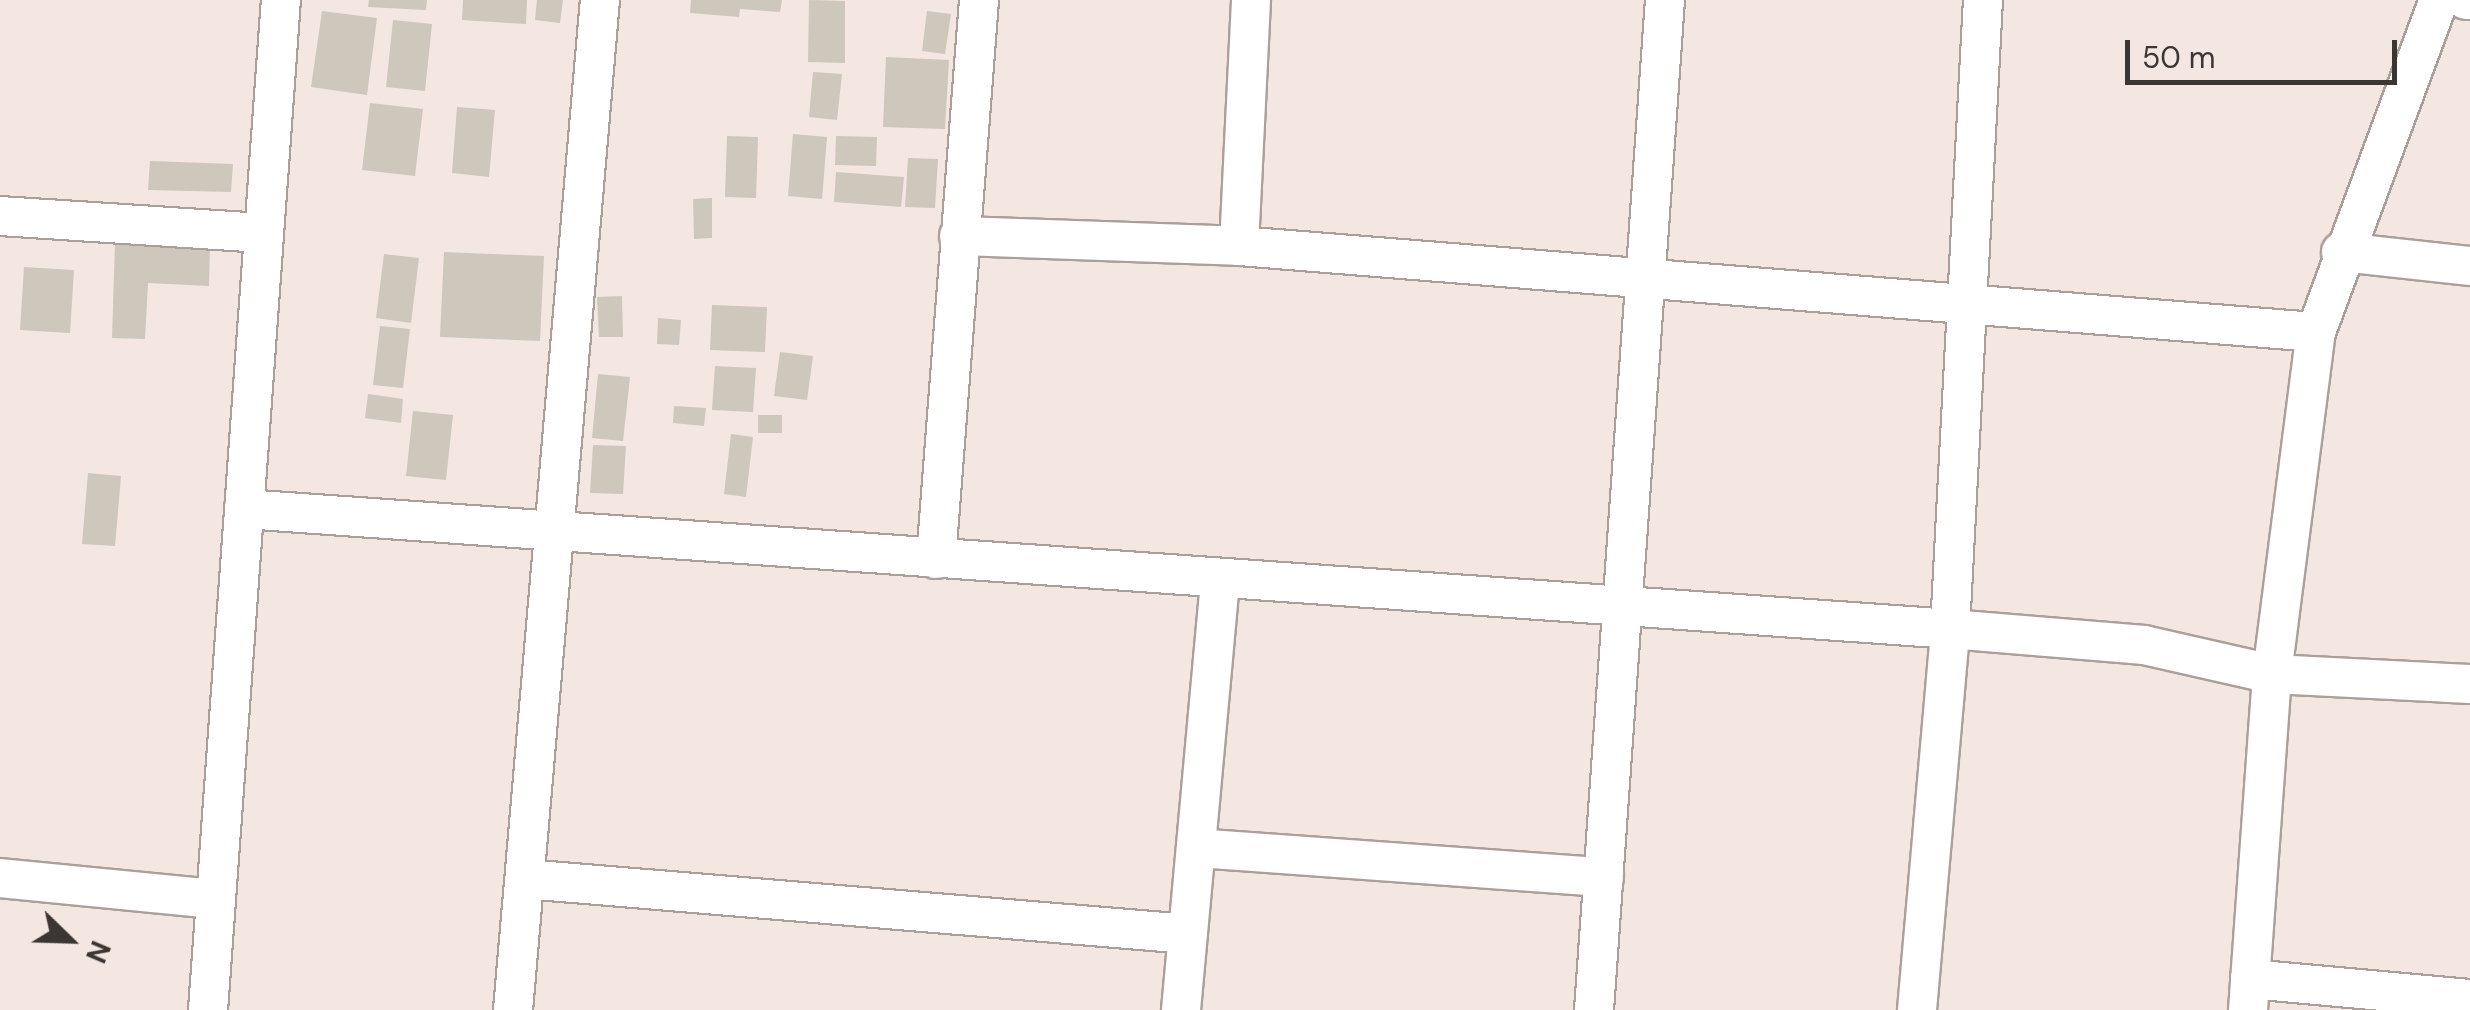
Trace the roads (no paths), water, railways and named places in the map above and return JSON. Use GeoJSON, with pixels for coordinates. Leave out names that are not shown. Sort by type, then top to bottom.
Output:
{"type":"FeatureCollection","features":[{"type":"Feature","properties":{"kind":"street"},"geometry":{"type":"LineString","coordinates":[[208,1010],[260,233],[281,0]]}},
{"type":"Feature","properties":{"kind":"street"},"geometry":{"type":"LineString","coordinates":[[514,1010],[600,0]]}},
{"type":"Feature","properties":{"kind":"street"},"geometry":{"type":"LineString","coordinates":[[936,559],[978,0]]}},
{"type":"Feature","properties":{"kind":"street"},"geometry":{"type":"LineString","coordinates":[[1239,246],[1252,0]]}},
{"type":"Feature","properties":{"kind":"street"},"geometry":{"type":"LineString","coordinates":[[1594,1010],[1626,605],[1664,0]]}},
{"type":"Feature","properties":{"kind":"street"},"geometry":{"type":"LineString","coordinates":[[1918,1010],[1950,629],[1983,0]]}},
{"type":"Feature","properties":{"kind":"street"},"geometry":{"type":"LineString","coordinates":[[2439,0],[2340,252],[2316,332],[2272,674],[2249,995],[2470,1000]]}},
{"type":"Feature","properties":{"kind":"street"},"geometry":{"type":"LineString","coordinates":[[0,216],[260,233]]}},
{"type":"Feature","properties":{"kind":"street"},"geometry":{"type":"LineString","coordinates":[[958,236],[1239,246],[1646,282],[2316,332]]}},
{"type":"Feature","properties":{"kind":"street"},"geometry":{"type":"LineString","coordinates":[[2340,252],[2470,266]]}},
{"type":"Feature","properties":{"kind":"street"},"geometry":{"type":"LineString","coordinates":[[244,508],[554,534],[1626,605],[2144,644],[2272,674],[2470,684]]}},
{"type":"Feature","properties":{"kind":"street"},"geometry":{"type":"LineString","coordinates":[[1181,1010],[1220,580]]}},
{"type":"Feature","properties":{"kind":"street"},"geometry":{"type":"LineString","coordinates":[[1196,848],[1604,876]]}},
{"type":"Feature","properties":{"kind":"street"},"geometry":{"type":"LineString","coordinates":[[0,878],[213,898]]}},
{"type":"Feature","properties":{"kind":"street"},"geometry":{"type":"LineString","coordinates":[[525,880],[1188,934]]}}]}
